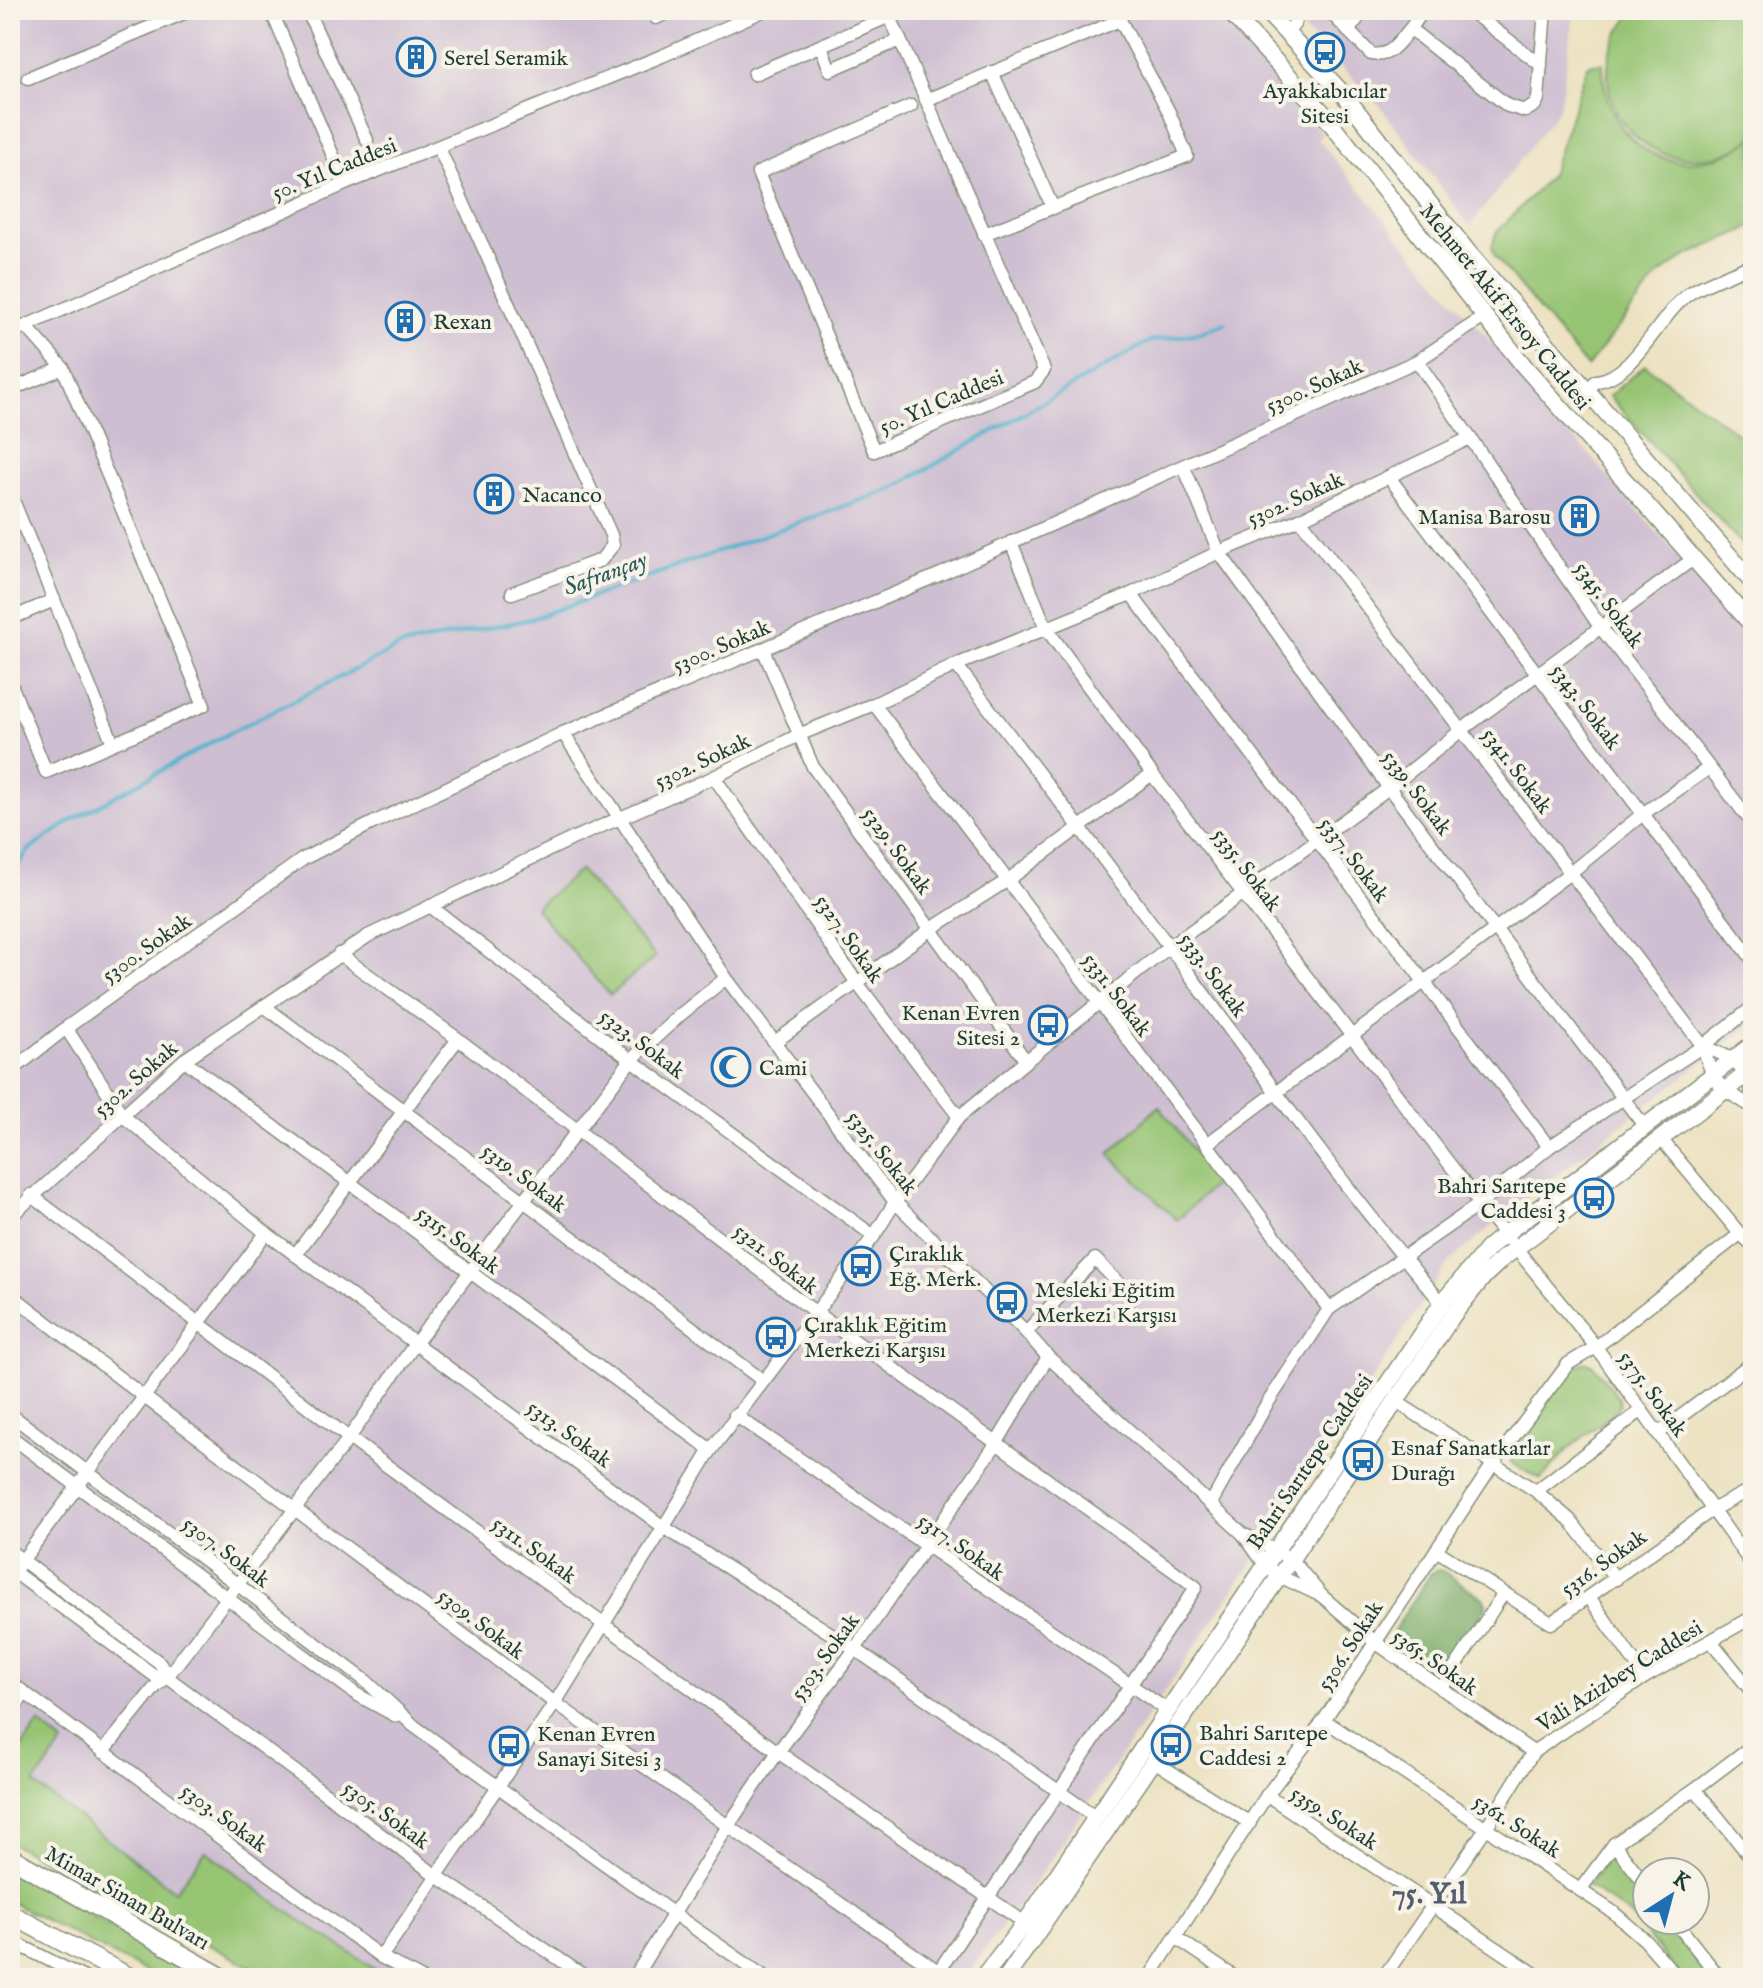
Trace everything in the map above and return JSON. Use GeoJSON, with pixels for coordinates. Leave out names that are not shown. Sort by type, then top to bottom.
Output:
{"type":"FeatureCollection","features":[{"type":"Feature","properties":{"kind":"highway","name":"Mimar Sinan Bulvarı"},"geometry":{"type":"LineString","coordinates":[[10,1857],[223,1978]]}},
{"type":"Feature","properties":{"kind":"highway"},"geometry":{"type":"LineString","coordinates":[[10,1914],[131,1978]]}},
{"type":"Feature","properties":{"kind":"main road","name":"Mehmet Akif Ersoy Caddesi"},"geometry":{"type":"LineString","coordinates":[[1228,10],[1322,112],[1484,317],[1753,626]]}},
{"type":"Feature","properties":{"kind":"main road","name":"Mehmet Akif Ersoy Caddesi"},"geometry":{"type":"LineString","coordinates":[[1273,13],[1344,95],[1467,251],[1753,583]]}},
{"type":"Feature","properties":{"kind":"main road","name":"Bahri Sarıtepe Caddesi"},"geometry":{"type":"LineString","coordinates":[[1006,1978],[1154,1761],[1272,1571],[1276,1550],[1442,1303],[1482,1254],[1505,1234],[1753,1044]]}},
{"type":"Feature","properties":{"kind":"main road","name":"Bahri Sarıtepe Caddesi"},"geometry":{"type":"LineString","coordinates":[[982,1978],[1025,1923],[1167,1710],[1272,1571],[1291,1559],[1453,1315],[1484,1276],[1516,1248],[1750,1072]]}},
{"type":"Feature","properties":{"kind":"street"},"geometry":{"type":"LineString","coordinates":[[28,78],[191,10]]}},
{"type":"Feature","properties":{"kind":"street"},"geometry":{"type":"LineString","coordinates":[[271,10],[345,184]]}},
{"type":"Feature","properties":{"kind":"street"},"geometry":{"type":"LineString","coordinates":[[307,10],[367,140]]}},
{"type":"Feature","properties":{"kind":"street"},"geometry":{"type":"LineString","coordinates":[[656,18],[673,10]]}},
{"type":"Feature","properties":{"kind":"street","name":"50. Yıl Caddesi"},"geometry":{"type":"LineString","coordinates":[[10,333],[345,184],[662,56],[765,10]]}},
{"type":"Feature","properties":{"kind":"street"},"geometry":{"type":"LineString","coordinates":[[1288,32],[1295,23],[1298,10]]}},
{"type":"Feature","properties":{"kind":"street"},"geometry":{"type":"LineString","coordinates":[[1328,10],[1371,54],[1381,56],[1389,53],[1424,10]]}},
{"type":"Feature","properties":{"kind":"street"},"geometry":{"type":"LineString","coordinates":[[1348,31],[1364,10]]}},
{"type":"Feature","properties":{"kind":"street"},"geometry":{"type":"LineString","coordinates":[[1469,10],[1541,65]]}},
{"type":"Feature","properties":{"kind":"street"},"geometry":{"type":"LineString","coordinates":[[1410,29],[1508,106],[1525,111],[1535,105],[1540,91],[1543,11]]}},
{"type":"Feature","properties":{"kind":"street"},"geometry":{"type":"LineString","coordinates":[[754,74],[849,34],[888,13]]}},
{"type":"Feature","properties":{"kind":"street","name":"50. Yıl Caddesi"},"geometry":{"type":"LineString","coordinates":[[888,13],[1044,370],[1035,382],[874,451],[758,173],[911,106]]}},
{"type":"Feature","properties":{"kind":"street"},"geometry":{"type":"LineString","coordinates":[[926,100],[1120,20],[1169,112],[1187,156],[984,234]]}},
{"type":"Feature","properties":{"kind":"street"},"geometry":{"type":"LineString","coordinates":[[849,34],[859,58]]}},
{"type":"Feature","properties":{"kind":"street"},"geometry":{"type":"LineString","coordinates":[[821,46],[830,70],[900,40]]}},
{"type":"Feature","properties":{"kind":"street"},"geometry":{"type":"LineString","coordinates":[[992,72],[1053,208]]}},
{"type":"Feature","properties":{"kind":"street"},"geometry":{"type":"LineString","coordinates":[[439,148],[613,545],[601,560],[512,593]]}},
{"type":"Feature","properties":{"kind":"street"},"geometry":{"type":"LineString","coordinates":[[1586,392],[1596,381],[1607,380],[1637,354],[1690,294],[1753,264]]}},
{"type":"Feature","properties":{"kind":"street","name":"5300. Sokak"},"geometry":{"type":"LineString","coordinates":[[10,1072],[66,1028],[303,859],[563,733],[1184,467],[1417,361],[1484,317]]}},
{"type":"Feature","properties":{"kind":"street"},"geometry":{"type":"LineString","coordinates":[[10,682],[46,772],[204,705],[63,368],[26,326]]}},
{"type":"Feature","properties":{"kind":"street","name":"5345. Sokak"},"geometry":{"type":"LineString","coordinates":[[1417,361],[1601,628],[1753,824]]}},
{"type":"Feature","properties":{"kind":"street"},"geometry":{"type":"LineString","coordinates":[[10,390],[63,368]]}},
{"type":"Feature","properties":{"kind":"street","name":"5302. Sokak"},"geometry":{"type":"LineString","coordinates":[[10,1217],[184,1060],[368,936],[801,734],[956,665],[1131,594],[1219,552],[1300,519],[1470,438]]}},
{"type":"Feature","properties":{"kind":"street","name":"5339. Sokak"},"geometry":{"type":"LineString","coordinates":[[1184,467],[1219,552],[1389,788],[1645,1127]]}},
{"type":"Feature","properties":{"kind":"street","name":"5343. Sokak"},"geometry":{"type":"LineString","coordinates":[[1389,477],[1753,960]]}},
{"type":"Feature","properties":{"kind":"street"},"geometry":{"type":"LineString","coordinates":[[10,493],[113,743]]}},
{"type":"Feature","properties":{"kind":"street","name":"5341. Sokak"},"geometry":{"type":"LineString","coordinates":[[1300,519],[1703,1046]]}},
{"type":"Feature","properties":{"kind":"street","name":"5335. Sokak"},"geometry":{"type":"LineString","coordinates":[[1011,542],[1046,628],[1242,895],[1505,1234]]}},
{"type":"Feature","properties":{"kind":"street"},"geometry":{"type":"LineString","coordinates":[[381,1957],[555,1703],[662,1526],[735,1415],[874,1236],[895,1202],[959,1117],[1169,947],[1389,788],[1463,729],[1693,559]]}},
{"type":"Feature","properties":{"kind":"street","name":"5337. Sokak"},"geometry":{"type":"LineString","coordinates":[[1131,594],[1549,1147]]}},
{"type":"Feature","properties":{"kind":"street"},"geometry":{"type":"LineString","coordinates":[[10,619],[54,600]]}},
{"type":"Feature","properties":{"kind":"street","name":"5329. Sokak"},"geometry":{"type":"LineString","coordinates":[[763,649],[813,767],[1026,1061]]}},
{"type":"Feature","properties":{"kind":"street","name":"5333. Sokak"},"geometry":{"type":"LineString","coordinates":[[956,665],[1081,827],[1276,1092],[1404,1259],[1442,1303]]}},
{"type":"Feature","properties":{"kind":"street","name":"5331. Sokak"},"geometry":{"type":"LineString","coordinates":[[874,704],[1329,1309]]}},
{"type":"Feature","properties":{"kind":"street","name":"5325. Sokak"},"geometry":{"type":"LineString","coordinates":[[563,733],[726,978],[895,1202],[1048,1357],[1243,1534]]}},
{"type":"Feature","properties":{"kind":"street"},"geometry":{"type":"LineString","coordinates":[[1207,1144],[1570,873],[1644,813],[1709,768]]}},
{"type":"Feature","properties":{"kind":"street"},"geometry":{"type":"LineString","coordinates":[[775,1042],[931,929],[1008,880],[1152,774]]}},
{"type":"Feature","properties":{"kind":"street","name":"5327. Sokak"},"geometry":{"type":"LineString","coordinates":[[714,777],[857,983],[959,1117]]}},
{"type":"Feature","properties":{"kind":"street","name":"5323. Sokak"},"geometry":{"type":"LineString","coordinates":[[430,906],[631,1060],[874,1236]]}},
{"type":"Feature","properties":{"kind":"street","name":"5321. Sokak"},"geometry":{"type":"LineString","coordinates":[[339,954],[458,1039],[815,1312],[1196,1587],[1131,1686]]}},
{"type":"Feature","properties":{"kind":"street"},"geometry":{"type":"LineString","coordinates":[[103,1752],[156,1686],[167,1677],[238,1584],[631,1060],[726,978]]}},
{"type":"Feature","properties":{"kind":"street","name":"5319. Sokak"},"geometry":{"type":"LineString","coordinates":[[264,1006],[762,1380]]}},
{"type":"Feature","properties":{"kind":"street"},"geometry":{"type":"LineString","coordinates":[[1210,1505],[1265,1407],[1329,1309],[1480,1204],[1549,1147],[1626,1099],[1753,1007]]}},
{"type":"Feature","properties":{"kind":"street","name":"5313. Sokak"},"geometry":{"type":"LineString","coordinates":[[66,1028],[123,1116],[266,1233],[662,1526],[855,1649],[1097,1818]]}},
{"type":"Feature","properties":{"kind":"street"},"geometry":{"type":"LineString","coordinates":[[295,1255],[458,1039]]}},
{"type":"Feature","properties":{"kind":"street"},"geometry":{"type":"LineString","coordinates":[[1703,1046],[1733,1058],[1750,1072],[1753,1094]]}},
{"type":"Feature","properties":{"kind":"street"},"geometry":{"type":"LineString","coordinates":[[1703,1046],[1711,1075],[1723,1090],[1753,1107]]}},
{"type":"Feature","properties":{"kind":"street","name":"5315. Sokak"},"geometry":{"type":"LineString","coordinates":[[184,1060],[711,1450]]}},
{"type":"Feature","properties":{"kind":"street"},"geometry":{"type":"LineString","coordinates":[[1661,1139],[1740,1234],[1753,1245]]}},
{"type":"Feature","properties":{"kind":"street","name":"5311. Sokak"},"geometry":{"type":"LineString","coordinates":[[31,1195],[349,1438],[778,1752],[1025,1923]]}},
{"type":"Feature","properties":{"kind":"street"},"geometry":{"type":"LineString","coordinates":[[11,1573],[78,1488],[266,1233]]}},
{"type":"Feature","properties":{"kind":"street","name":"5375. Sokak"},"geometry":{"type":"LineString","coordinates":[[1505,1234],[1660,1432],[1753,1566]]}},
{"type":"Feature","properties":{"kind":"street","name":"5306. Sokak"},"geometry":{"type":"LineString","coordinates":[[1149,1978],[1267,1795],[1324,1720],[1493,1464],[1568,1364],[1596,1347],[1740,1234]]}},
{"type":"Feature","properties":{"kind":"street"},"geometry":{"type":"LineString","coordinates":[[1026,1332],[1095,1259],[1133,1298]]}},
{"type":"Feature","properties":{"kind":"street","name":"5309. Sokak"},"geometry":{"type":"LineString","coordinates":[[10,1294],[555,1703],[943,1975]]}},
{"type":"Feature","properties":{"kind":"street","name":"5303. Sokak"},"geometry":{"type":"LineString","coordinates":[[634,1978],[728,1826],[996,1444],[1048,1357]]}},
{"type":"Feature","properties":{"kind":"street"},"geometry":{"type":"LineString","coordinates":[[1660,1432],[1753,1362]]}},
{"type":"Feature","properties":{"kind":"street"},"geometry":{"type":"LineString","coordinates":[[1395,1401],[1536,1491],[1570,1520],[1616,1579]]}},
{"type":"Feature","properties":{"kind":"street"},"geometry":{"type":"LineString","coordinates":[[1536,1491],[1642,1410]]}},
{"type":"Feature","properties":{"kind":"street","name":"5307. Sokak"},"geometry":{"type":"LineString","coordinates":[[10,1414],[366,1681],[414,1726]]}},
{"type":"Feature","properties":{"kind":"street","name":"5317. Sokak"},"geometry":{"type":"LineString","coordinates":[[735,1415],[1167,1710]]}},
{"type":"Feature","properties":{"kind":"street","name":"5307. Sokak"},"geometry":{"type":"LineString","coordinates":[[10,1436],[356,1694],[414,1726],[766,1978]]}},
{"type":"Feature","properties":{"kind":"street","name":"5316. Sokak"},"geometry":{"type":"LineString","coordinates":[[1436,1550],[1551,1623],[1712,1510],[1753,1488]]}},
{"type":"Feature","properties":{"kind":"street"},"geometry":{"type":"LineString","coordinates":[[1243,1534],[1291,1559],[1322,1596]]}},
{"type":"Feature","properties":{"kind":"street"},"geometry":{"type":"LineString","coordinates":[[1243,1534],[1272,1571],[1322,1596]]}},
{"type":"Feature","properties":{"kind":"street","name":"5305. Sokak"},"geometry":{"type":"LineString","coordinates":[[10,1551],[160,1663],[167,1677],[437,1876],[587,1978]]}},
{"type":"Feature","properties":{"kind":"street","name":"5305. Sokak"},"geometry":{"type":"LineString","coordinates":[[11,1573],[155,1676],[167,1677]]}},
{"type":"Feature","properties":{"kind":"street"},"geometry":{"type":"LineString","coordinates":[[1441,1689],[1503,1594]]}},
{"type":"Feature","properties":{"kind":"street","name":"5365. Sokak"},"geometry":{"type":"LineString","coordinates":[[1322,1596],[1375,1642],[1533,1752]]}},
{"type":"Feature","properties":{"kind":"street"},"geometry":{"type":"LineString","coordinates":[[1589,1597],[1645,1677]]}},
{"type":"Feature","properties":{"kind":"street","name":"Vali Azizbey Caddesi"},"geometry":{"type":"LineString","coordinates":[[1383,1978],[1486,1828],[1533,1752],[1645,1677],[1753,1617]]}},
{"type":"Feature","properties":{"kind":"street"},"geometry":{"type":"LineString","coordinates":[[1711,1641],[1753,1693]]}},
{"type":"Feature","properties":{"kind":"street","name":"5303. Sokak"},"geometry":{"type":"LineString","coordinates":[[10,1682],[381,1957],[420,1978]]}},
{"type":"Feature","properties":{"kind":"street"},"geometry":{"type":"LineString","coordinates":[[943,1975],[990,1896],[1131,1686]]}},
{"type":"Feature","properties":{"kind":"street"},"geometry":{"type":"LineString","coordinates":[[10,1713],[25,1693]]}},
{"type":"Feature","properties":{"kind":"street","name":"5361. Sokak"},"geometry":{"type":"LineString","coordinates":[[1324,1720],[1613,1912],[1645,1940],[1678,1978]]}},
{"type":"Feature","properties":{"kind":"street"},"geometry":{"type":"LineString","coordinates":[[1580,1890],[1614,1844],[1753,1745]]}},
{"type":"Feature","properties":{"kind":"street"},"geometry":{"type":"LineString","coordinates":[[1154,1761],[1250,1823]]}},
{"type":"Feature","properties":{"kind":"street"},"geometry":{"type":"LineString","coordinates":[[1695,1789],[1753,1860]]}},
{"type":"Feature","properties":{"kind":"street","name":"5359. Sokak"},"geometry":{"type":"LineString","coordinates":[[1267,1795],[1432,1904],[1526,1974],[1541,1978]]}},
{"type":"Feature","properties":{"kind":"street"},"geometry":{"type":"LineString","coordinates":[[1614,1844],[1631,1866]]}},
{"type":"Feature","properties":{"kind":"street"},"geometry":{"type":"LineString","coordinates":[[1687,1936],[1720,1978]]}},
{"type":"Feature","properties":{"kind":"street"},"geometry":{"type":"LineString","coordinates":[[1175,1937],[1236,1978]]}},
{"type":"Feature","properties":{"kind":"street"},"geometry":{"type":"LineString","coordinates":[[10,1940],[61,1973],[84,1978]]}},
{"type":"Feature","properties":{"kind":"street"},"geometry":{"type":"LineString","coordinates":[[1746,1978],[1753,1973]]}},
{"type":"Feature","properties":{"kind":"shaded area"},"geometry":{"type":"Polygon","coordinates":[[[10,10],[1212,10],[1323,134],[1318,139],[1410,250],[1753,642],[1753,1023],[1449,1262],[1247,1570],[1034,1884],[964,1978],[270,1978],[10,1843],[10,10]]]}},
{"type":"Feature","properties":{"kind":"shaded area"},"geometry":{"type":"Polygon","coordinates":[[[1285,10],[1575,10],[1559,109],[1470,226],[1380,106],[1285,10]]]}},
{"type":"Feature","properties":{"kind":"green space"},"geometry":{"type":"Polygon","coordinates":[[[1634,10],[1753,10],[1753,136],[1750,139],[1725,153],[1700,159],[1674,157],[1651,148],[1631,133],[1617,113],[1609,88],[1609,59],[1615,39],[1634,10]]]}},
{"type":"Feature","properties":{"kind":"green space"},"geometry":{"type":"Polygon","coordinates":[[[1603,63],[1606,93],[1616,119],[1632,139],[1652,153],[1675,161],[1700,161],[1727,154],[1753,138],[1753,226],[1686,256],[1659,275],[1587,367],[1495,257],[1492,246],[1496,233],[1551,175],[1588,65],[1603,63]]]}},
{"type":"Feature","properties":{"kind":"green space"},"geometry":{"type":"Polygon","coordinates":[[[1645,365],[1753,445],[1753,557],[1609,396],[1645,365]]]}},
{"type":"Feature","properties":{"kind":"green space"},"geometry":{"type":"Polygon","coordinates":[[[580,870],[655,957],[610,995],[535,908],[580,870]]]}},
{"type":"Feature","properties":{"kind":"green space"},"geometry":{"type":"Polygon","coordinates":[[[1159,1106],[1217,1182],[1177,1220],[1109,1154],[1159,1106]]]}},
{"type":"Feature","properties":{"kind":"green space"},"geometry":{"type":"Polygon","coordinates":[[[1587,1362],[1593,1365],[1619,1398],[1617,1410],[1568,1449],[1541,1479],[1514,1465],[1511,1454],[1552,1387],[1575,1367],[1587,1362]]]}},
{"type":"Feature","properties":{"kind":"green space"},"geometry":{"type":"Polygon","coordinates":[[[1443,1571],[1486,1603],[1448,1665],[1442,1669],[1436,1668],[1393,1636],[1431,1573],[1443,1571]]]}},
{"type":"Feature","properties":{"kind":"green space"},"geometry":{"type":"Polygon","coordinates":[[[39,1723],[63,1743],[34,1784],[175,1891],[206,1851],[278,1905],[388,1978],[273,1978],[193,1937],[189,1944],[10,1842],[10,1764],[39,1723]]]}},
{"type":"Feature","properties":{"kind":"green space"},"geometry":{"type":"Polygon","coordinates":[[[1611,1854],[1615,1856],[1631,1877],[1631,1916],[1588,1886],[1611,1854]]]}},
{"type":"Feature","properties":{"kind":"green space"},"geometry":{"type":"Polygon","coordinates":[[[10,1868],[197,1978],[158,1978],[10,1902],[10,1868]]]}},
{"type":"Feature","properties":{"kind":"green space"},"geometry":{"type":"Polygon","coordinates":[[[1647,1936],[1676,1936],[1708,1978],[1682,1978],[1647,1936]]]}},
{"type":"Feature","properties":{"kind":"waterway","name":"Safrançay"},"geometry":{"type":"LineString","coordinates":[[10,875],[30,849],[72,820],[220,738],[401,646],[531,619],[892,489],[1150,341],[1200,333],[1225,323]]}},
{"type":"Feature","properties":{"kind":"place","name":"Ayakkabıcılar Sitesi"},"geometry":{"type":"Point","coordinates":[1325,52]}},
{"type":"Feature","properties":{"kind":"place","name":"Serel Seramik"},"geometry":{"type":"Point","coordinates":[416,57]}},
{"type":"Feature","properties":{"kind":"place","name":"Rexan"},"geometry":{"type":"Point","coordinates":[405,321]}},
{"type":"Feature","properties":{"kind":"place","name":"Nacanco"},"geometry":{"type":"Point","coordinates":[494,494]}},
{"type":"Feature","properties":{"kind":"place","name":"Manisa Barosu"},"geometry":{"type":"Point","coordinates":[1579,516]}},
{"type":"Feature","properties":{"kind":"place","name":"Kenan Evren Sitesi 2"},"geometry":{"type":"Point","coordinates":[1048,1025]}},
{"type":"Feature","properties":{"kind":"place","name":"Cami"},"geometry":{"type":"Point","coordinates":[731,1067]}},
{"type":"Feature","properties":{"kind":"place","name":"Bahri Sarıtepe Caddesi 3"},"geometry":{"type":"Point","coordinates":[1594,1198]}},
{"type":"Feature","properties":{"kind":"place","name":"Çıraklık Eğ. Merk."},"geometry":{"type":"Point","coordinates":[861,1266]}},
{"type":"Feature","properties":{"kind":"place","name":"Mesleki Eğitim Merkezi Karşısı"},"geometry":{"type":"Point","coordinates":[1007,1302]}},
{"type":"Feature","properties":{"kind":"place","name":"Çıraklık Eğitim Merkezi Karşısı"},"geometry":{"type":"Point","coordinates":[776,1337]}},
{"type":"Feature","properties":{"kind":"place","name":"Esnaf Sanatkarlar Durağı"},"geometry":{"type":"Point","coordinates":[1363,1460]}},
{"type":"Feature","properties":{"kind":"place","name":"Bahri Sarıtepe Caddesi 2"},"geometry":{"type":"Point","coordinates":[1171,1745]}},
{"type":"Feature","properties":{"kind":"place","name":"Kenan Evren Sanayi Sitesi 3"},"geometry":{"type":"Point","coordinates":[509,1746]}},
{"type":"Feature","properties":{"kind":"district","name":"75. Yıl"},"geometry":{"type":"Point","coordinates":[1429,1893]}}]}
